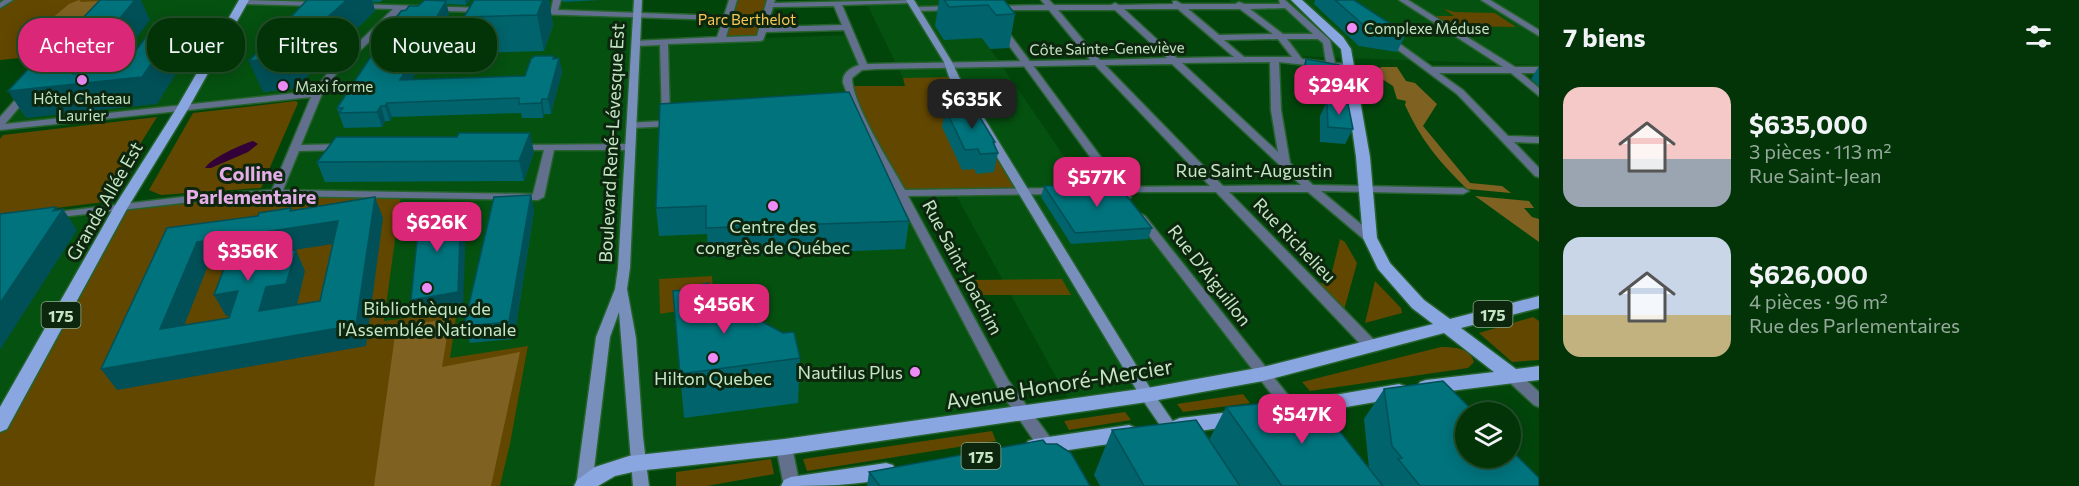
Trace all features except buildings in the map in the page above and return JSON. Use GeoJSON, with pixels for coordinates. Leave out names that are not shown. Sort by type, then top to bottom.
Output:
{"type":"FeatureCollection","features":[{"type":"Feature","properties":{"kind":"main road","name":"Boulevard René-Lévesque Est"},"geometry":{"type":"LineString","coordinates":[[638,0],[621,289],[630,335],[637,463],[641,486]]}},
{"type":"Feature","properties":{"kind":"main road","name":"Grande Allée Est"},"geometry":{"type":"LineString","coordinates":[[0,424],[121,207],[182,109],[243,1]]}},
{"type":"Feature","properties":{"kind":"main road","name":"175"},"geometry":{"type":"LineString","coordinates":[[1288,2],[1343,44],[1349,66],[1366,188],[1370,238],[1383,265],[1393,279],[1418,304],[1512,376]]}},
{"type":"Feature","properties":{"kind":"main road"},"geometry":{"type":"LineString","coordinates":[[912,3],[1147,395],[1172,432]]}},
{"type":"Feature","properties":{"kind":"main road","name":"Boulevard René-Lévesque Est"},"geometry":{"type":"LineString","coordinates":[[584,486],[603,337],[621,289]]}},
{"type":"Feature","properties":{"kind":"main road","name":"Avenue Honoré-Mercier"},"geometry":{"type":"LineString","coordinates":[[584,486],[597,474],[614,467],[637,463],[784,447],[1025,414],[1263,374],[1539,302]]}},
{"type":"Feature","properties":{"kind":"main road","name":"175"},"geometry":{"type":"LineString","coordinates":[[1020,449],[1172,432],[1412,389],[1539,373]]}},
{"type":"Feature","properties":{"kind":"main road"},"geometry":{"type":"LineString","coordinates":[[792,486],[901,468]]}},
{"type":"Feature","properties":{"kind":"street"},"geometry":{"type":"LineString","coordinates":[[0,6],[9,0]]}},
{"type":"Feature","properties":{"kind":"street"},"geometry":{"type":"LineString","coordinates":[[554,12],[557,0]]}},
{"type":"Feature","properties":{"kind":"street"},"geometry":{"type":"LineString","coordinates":[[721,39],[733,0]]}},
{"type":"Feature","properties":{"kind":"street"},"geometry":{"type":"LineString","coordinates":[[1403,0],[1514,70],[1539,93]]}},
{"type":"Feature","properties":{"kind":"street"},"geometry":{"type":"LineString","coordinates":[[1485,0],[1539,34]]}},
{"type":"Feature","properties":{"kind":"street"},"geometry":{"type":"LineString","coordinates":[[243,1],[328,5]]}},
{"type":"Feature","properties":{"kind":"street"},"geometry":{"type":"LineString","coordinates":[[836,2],[864,66]]}},
{"type":"Feature","properties":{"kind":"street"},"geometry":{"type":"LineString","coordinates":[[1048,4],[1288,2],[1322,36],[1328,45],[1331,63]]}},
{"type":"Feature","properties":{"kind":"street"},"geometry":{"type":"LineString","coordinates":[[762,34],[771,3],[912,3],[964,8]]}},
{"type":"Feature","properties":{"kind":"street"},"geometry":{"type":"LineString","coordinates":[[1113,3],[1285,162],[1310,188],[1370,238]]}},
{"type":"Feature","properties":{"kind":"street"},"geometry":{"type":"LineString","coordinates":[[1176,3],[1241,59]]}},
{"type":"Feature","properties":{"kind":"street"},"geometry":{"type":"LineString","coordinates":[[1237,3],[1281,37],[1298,59]]}},
{"type":"Feature","properties":{"kind":"street","name":"Rue D'Aiguillon"},"geometry":{"type":"LineString","coordinates":[[1048,4],[985,8],[1029,64],[1119,190],[1303,426]]}},
{"type":"Feature","properties":{"kind":"street","name":"Rue Richelieu"},"geometry":{"type":"LineString","coordinates":[[1048,4],[1097,62],[1372,347]]}},
{"type":"Feature","properties":{"kind":"street"},"geometry":{"type":"LineString","coordinates":[[349,5],[496,10]]}},
{"type":"Feature","properties":{"kind":"street"},"geometry":{"type":"LineString","coordinates":[[276,193],[317,94],[333,72],[373,31],[381,27],[396,5]]}},
{"type":"Feature","properties":{"kind":"street"},"geometry":{"type":"LineString","coordinates":[[526,11],[727,18]]}},
{"type":"Feature","properties":{"kind":"street"},"geometry":{"type":"LineString","coordinates":[[637,43],[721,39],[848,27]]}},
{"type":"Feature","properties":{"kind":"street"},"geometry":{"type":"LineString","coordinates":[[1378,32],[1460,92],[1539,174]]}},
{"type":"Feature","properties":{"kind":"street"},"geometry":{"type":"LineString","coordinates":[[1217,38],[1322,36]]}},
{"type":"Feature","properties":{"kind":"street"},"geometry":{"type":"LineString","coordinates":[[664,42],[666,124]]}},
{"type":"Feature","properties":{"kind":"street"},"geometry":{"type":"LineString","coordinates":[[1274,59],[1276,110],[1285,162]]}},
{"type":"Feature","properties":{"kind":"street","name":"Côte Sainte-Geneviève"},"geometry":{"type":"LineString","coordinates":[[864,66],[1298,59],[1349,66]]}},
{"type":"Feature","properties":{"kind":"street","name":"Rue Saint-Joachim"},"geometry":{"type":"LineString","coordinates":[[864,66],[852,72],[847,79],[853,111],[901,193],[1003,384],[1062,468]]}},
{"type":"Feature","properties":{"kind":"street"},"geometry":{"type":"LineString","coordinates":[[1432,70],[1539,70]]}},
{"type":"Feature","properties":{"kind":"street"},"geometry":{"type":"LineString","coordinates":[[0,125],[35,84]]}},
{"type":"Feature","properties":{"kind":"street"},"geometry":{"type":"LineString","coordinates":[[0,125],[317,94]]}},
{"type":"Feature","properties":{"kind":"street"},"geometry":{"type":"LineString","coordinates":[[631,126],[688,122]]}},
{"type":"Feature","properties":{"kind":"street"},"geometry":{"type":"LineString","coordinates":[[1506,139],[1539,140]]}},
{"type":"Feature","properties":{"kind":"street"},"geometry":{"type":"LineString","coordinates":[[296,148],[351,147]]}},
{"type":"Feature","properties":{"kind":"street"},"geometry":{"type":"LineString","coordinates":[[504,147],[630,147]]}},
{"type":"Feature","properties":{"kind":"street"},"geometry":{"type":"LineString","coordinates":[[38,217],[199,198],[276,193],[538,197],[550,147]]}},
{"type":"Feature","properties":{"kind":"street","name":"Rue Saint-Augustin"},"geometry":{"type":"LineString","coordinates":[[1098,190],[1366,188],[1463,191]]}},
{"type":"Feature","properties":{"kind":"street"},"geometry":{"type":"LineString","coordinates":[[901,193],[1066,191]]}},
{"type":"Feature","properties":{"kind":"street"},"geometry":{"type":"LineString","coordinates":[[1512,376],[1539,401]]}},
{"type":"Feature","properties":{"kind":"street"},"geometry":{"type":"LineString","coordinates":[[1412,389],[1426,405]]}},
{"type":"Feature","properties":{"kind":"street"},"geometry":{"type":"LineString","coordinates":[[784,447],[792,486]]}},
{"type":"Feature","properties":{"kind":"shaded area"},"geometry":{"type":"Polygon","coordinates":[[[79,0],[81,2],[99,1],[83,18],[52,18],[69,4],[79,0]]]}},
{"type":"Feature","properties":{"kind":"shaded area"},"geometry":{"type":"Polygon","coordinates":[[[101,0],[638,0],[637,43],[852,35],[864,66],[847,83],[1025,414],[637,463],[584,485],[500,486],[528,347],[449,359],[384,321],[400,195],[276,193],[317,94],[0,127],[0,123],[42,72],[135,72],[135,18],[86,18],[101,0]]]}},
{"type":"Feature","properties":{"kind":"shaded area"},"geometry":{"type":"Polygon","coordinates":[[[865,0],[957,0],[1087,190],[1119,190],[1263,374],[1072,406],[955,193],[954,78],[903,78],[865,0]]]}},
{"type":"Feature","properties":{"kind":"shaded area"},"geometry":{"type":"Polygon","coordinates":[[[1229,0],[1539,0],[1539,65],[1296,56],[1229,0]]]}},
{"type":"Feature","properties":{"kind":"shaded area"},"geometry":{"type":"Polygon","coordinates":[[[1382,67],[1397,67],[1406,81],[1415,83],[1437,104],[1423,126],[1470,183],[1502,186],[1511,193],[1467,189],[1424,140],[1405,105],[1406,101],[1397,99],[1393,86],[1374,70],[1382,67]]]}},
{"type":"Feature","properties":{"kind":"shaded area"},"geometry":{"type":"Polygon","coordinates":[[[253,141],[258,144],[248,152],[211,168],[205,168],[234,148],[253,141]]]}},
{"type":"Feature","properties":{"kind":"shaded area"},"geometry":{"type":"Polygon","coordinates":[[[1475,196],[1529,201],[1534,208],[1524,208],[1532,217],[1539,219],[1539,242],[1475,196]]]}},
{"type":"Feature","properties":{"kind":"shaded area"},"geometry":{"type":"Polygon","coordinates":[[[121,207],[0,424],[0,222],[121,207]]]}},
{"type":"Feature","properties":{"kind":"shaded area"},"geometry":{"type":"Polygon","coordinates":[[[450,318],[442,367],[520,352],[491,486],[374,486],[396,328],[450,318]]]}},
{"type":"Feature","properties":{"kind":"green space"},"geometry":{"type":"Polygon","coordinates":[[[0,0],[101,0],[84,18],[18,18],[18,58],[0,60],[0,0]]]}},
{"type":"Feature","properties":{"kind":"green space","name":"Parc Berthelot"},"geometry":{"type":"Polygon","coordinates":[[[733,0],[771,0],[760,38],[721,39],[733,0]]]}},
{"type":"Feature","properties":{"kind":"green space"},"geometry":{"type":"Polygon","coordinates":[[[1444,9],[1455,12],[1495,13],[1516,27],[1449,26],[1433,16],[1454,16],[1444,9]]]}},
{"type":"Feature","properties":{"kind":"green space"},"geometry":{"type":"Polygon","coordinates":[[[954,77],[1025,192],[901,193],[848,86],[905,86],[903,78],[954,77]]]}},
{"type":"Feature","properties":{"kind":"green space"},"geometry":{"type":"Polygon","coordinates":[[[296,101],[298,103],[261,188],[161,195],[149,190],[193,113],[296,101]]]}},
{"type":"Feature","properties":{"kind":"green space"},"geometry":{"type":"Polygon","coordinates":[[[157,117],[104,202],[0,215],[0,139],[3,135],[157,117]]]}},
{"type":"Feature","properties":{"kind":"green space"},"geometry":{"type":"Polygon","coordinates":[[[276,193],[401,195],[384,321],[457,311],[450,358],[528,346],[500,486],[0,486],[0,424],[121,207],[276,193]]]}},
{"type":"Feature","properties":{"kind":"green space"},"geometry":{"type":"Polygon","coordinates":[[[1340,239],[1345,242],[1357,263],[1344,310],[1314,282],[1329,284],[1340,239]]]}},
{"type":"Feature","properties":{"kind":"green space"},"geometry":{"type":"Polygon","coordinates":[[[712,276],[714,305],[660,314],[659,279],[712,276]]]}},
{"type":"Feature","properties":{"kind":"green space"},"geometry":{"type":"Polygon","coordinates":[[[1062,279],[1071,295],[980,295],[973,280],[1062,279]]]}},
{"type":"Feature","properties":{"kind":"green space"},"geometry":{"type":"Polygon","coordinates":[[[1375,281],[1401,308],[1402,313],[1365,323],[1375,281]]]}},
{"type":"Feature","properties":{"kind":"green space"},"geometry":{"type":"Polygon","coordinates":[[[1533,317],[1539,321],[1539,360],[1512,362],[1479,333],[1533,317]]]}},
{"type":"Feature","properties":{"kind":"green space"},"geometry":{"type":"Polygon","coordinates":[[[1441,347],[1465,351],[1474,362],[1468,368],[1310,391],[1302,382],[1441,347]]]}},
{"type":"Feature","properties":{"kind":"green space"},"geometry":{"type":"Polygon","coordinates":[[[1243,394],[1250,403],[1183,412],[1177,404],[1243,394]]]}},
{"type":"Feature","properties":{"kind":"green space"},"geometry":{"type":"Polygon","coordinates":[[[1125,412],[1131,420],[1069,430],[1064,421],[1125,412]]]}},
{"type":"Feature","properties":{"kind":"green space"},"geometry":{"type":"Polygon","coordinates":[[[992,431],[996,441],[807,471],[803,459],[992,431]]]}},
{"type":"Feature","properties":{"kind":"green space"},"geometry":{"type":"Polygon","coordinates":[[[771,459],[774,474],[707,486],[676,486],[676,472],[771,459]]]}},
{"type":"Feature","properties":{"kind":"place","name":"Complexe Méduse"},"geometry":{"type":"Point","coordinates":[1352,28]}},
{"type":"Feature","properties":{"kind":"place","name":"Hôtel Chateau Laurier"},"geometry":{"type":"Point","coordinates":[82,80]}},
{"type":"Feature","properties":{"kind":"place","name":"Maxi forme"},"geometry":{"type":"Point","coordinates":[283,86]}},
{"type":"Feature","properties":{"kind":"place","name":"Centre des congrès de Québec"},"geometry":{"type":"Point","coordinates":[773,206]}},
{"type":"Feature","properties":{"kind":"place","name":"Bibliothèque de l'Assemblée Nationale"},"geometry":{"type":"Point","coordinates":[427,288]}},
{"type":"Feature","properties":{"kind":"place","name":"Hilton Quebec"},"geometry":{"type":"Point","coordinates":[713,358]}},
{"type":"Feature","properties":{"kind":"place","name":"Nautilus Plus"},"geometry":{"type":"Point","coordinates":[915,372]}},
{"type":"Feature","properties":{"kind":"district","name":"Colline Parlementaire"},"geometry":{"type":"Point","coordinates":[251,184]}}]}
